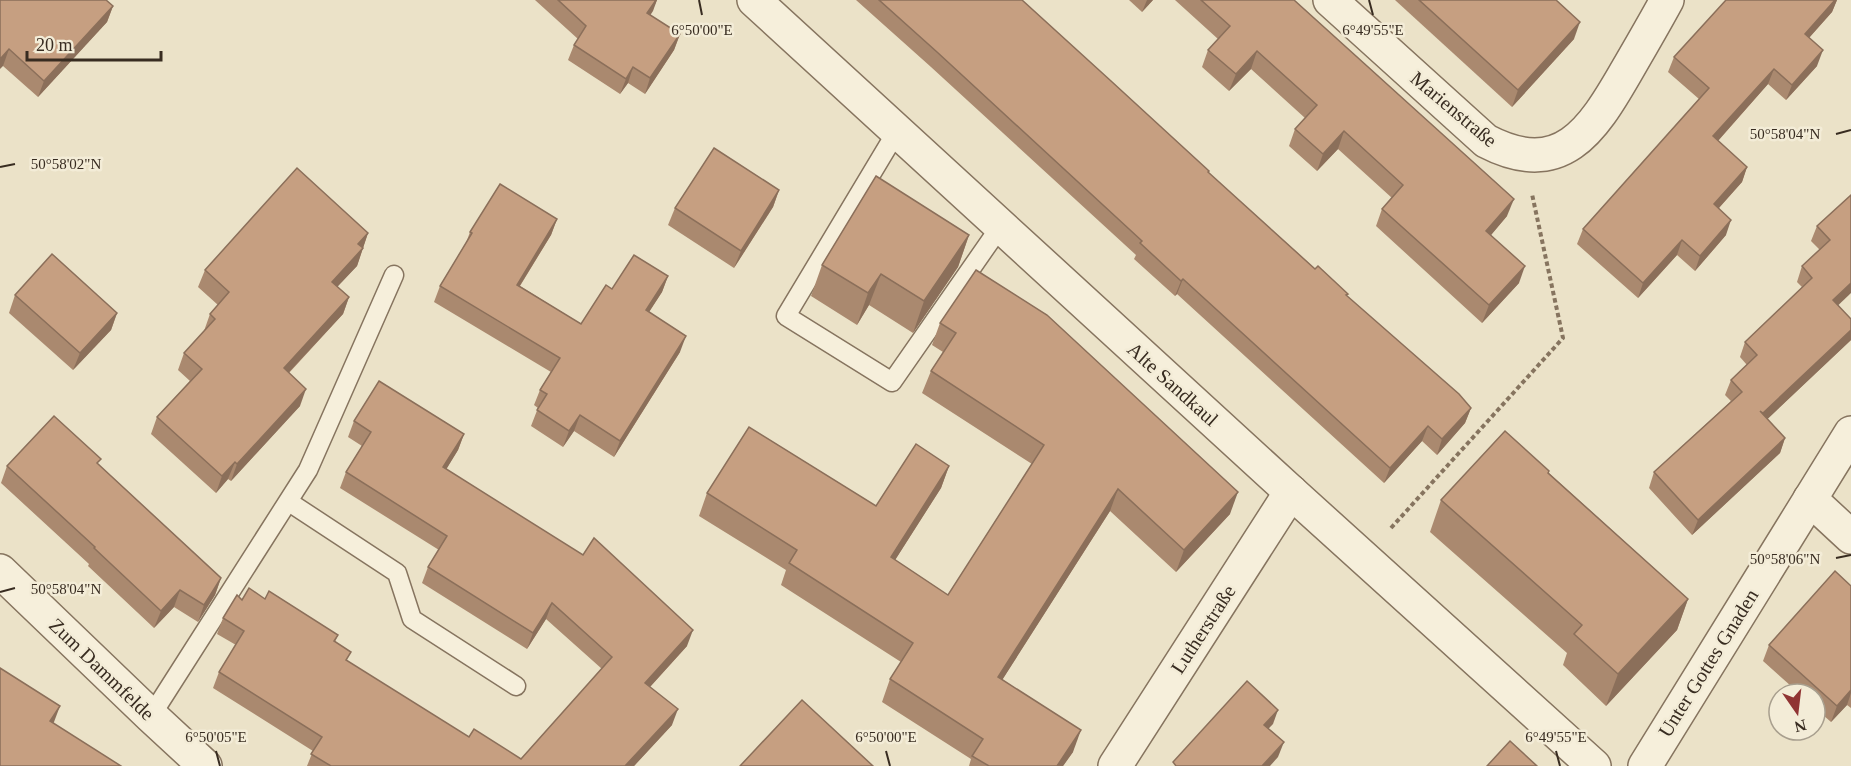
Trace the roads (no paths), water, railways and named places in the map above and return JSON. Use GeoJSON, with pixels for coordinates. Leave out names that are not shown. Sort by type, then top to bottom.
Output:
{"type":"FeatureCollection","features":[{"type":"Feature","properties":{"kind":"street","name":"Alte Sandkaul"},"geometry":{"type":"LineString","coordinates":[[754,0],[1000,227],[1594,766]]}},
{"type":"Feature","properties":{"kind":"street","name":"Marienstraße"},"geometry":{"type":"LineString","coordinates":[[1330,0],[1486,141],[1504,151],[1524,156],[1544,155],[1568,145],[1587,131],[1603,111],[1667,0]]}},
{"type":"Feature","properties":{"kind":"street","name":"Unter Gottes Gnaden"},"geometry":{"type":"LineString","coordinates":[[1645,766],[1851,433]]}},
{"type":"Feature","properties":{"kind":"street","name":"Lutherstraße"},"geometry":{"type":"LineString","coordinates":[[1115,766],[1291,492]]}},
{"type":"Feature","properties":{"kind":"street"},"geometry":{"type":"LineString","coordinates":[[1810,499],[1851,537]]}},
{"type":"Feature","properties":{"kind":"street","name":"Zum Dammfelde"},"geometry":{"type":"LineString","coordinates":[[0,571],[205,766]]}},
{"type":"Feature","properties":{"kind":"lane"},"geometry":{"type":"LineString","coordinates":[[897,131],[786,316],[892,382],[1000,227]]}},
{"type":"Feature","properties":{"kind":"lane"},"geometry":{"type":"LineString","coordinates":[[151,716],[290,502],[308,470],[394,275]]}},
{"type":"Feature","properties":{"kind":"lane"},"geometry":{"type":"LineString","coordinates":[[290,502],[397,573],[412,619],[516,687]]}}]}
